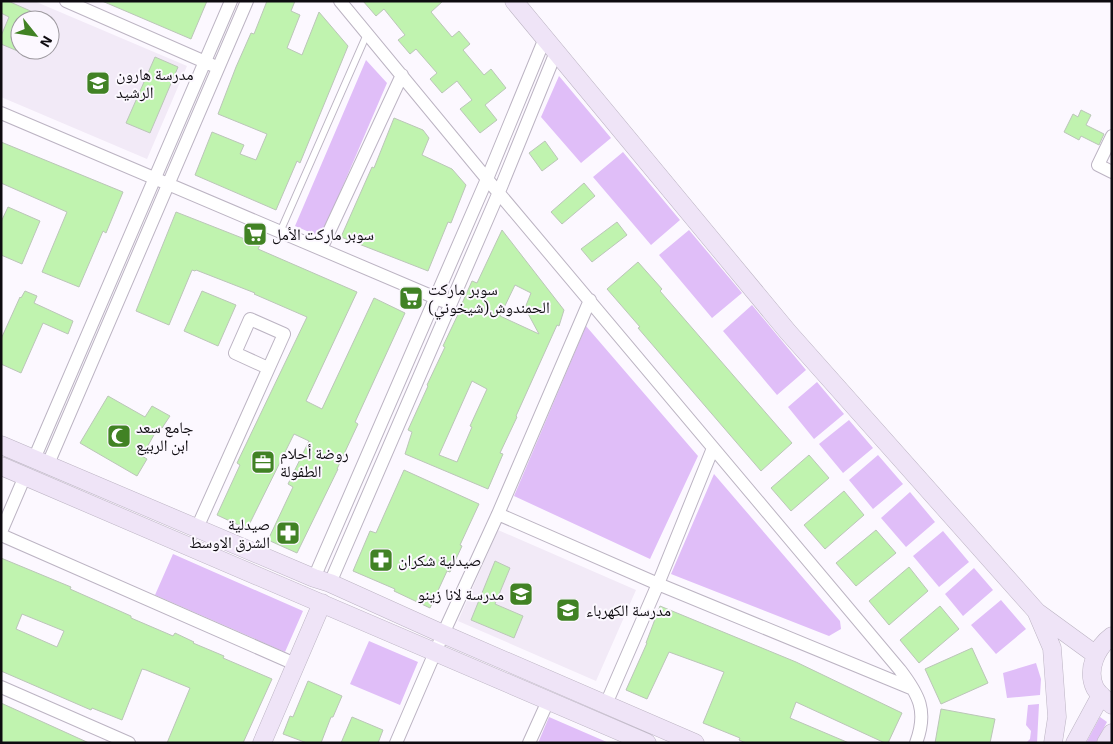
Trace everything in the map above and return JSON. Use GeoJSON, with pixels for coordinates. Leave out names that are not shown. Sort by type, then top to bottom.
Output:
{"type":"FeatureCollection","features":[{"type":"Feature","properties":{"kind":"street"},"geometry":{"type":"LineString","coordinates":[[66,1],[96,7],[219,68]]}},
{"type":"Feature","properties":{"kind":"street"},"geometry":{"type":"LineString","coordinates":[[41,462],[154,178],[230,1]]}},
{"type":"Feature","properties":{"kind":"street"},"geometry":{"type":"LineString","coordinates":[[41,462],[168,184],[247,1]]}},
{"type":"Feature","properties":{"kind":"street"},"geometry":{"type":"LineString","coordinates":[[340,1],[914,689],[922,710],[920,733],[916,743]]}},
{"type":"Feature","properties":{"kind":"street"},"geometry":{"type":"LineString","coordinates":[[514,1],[788,332],[1037,612],[1096,655]]}},
{"type":"Feature","properties":{"kind":"street"},"geometry":{"type":"LineString","coordinates":[[322,581],[436,298],[545,38]]}},
{"type":"Feature","properties":{"kind":"street"},"geometry":{"type":"LineString","coordinates":[[322,581],[450,304],[499,192],[556,52]]}},
{"type":"Feature","properties":{"kind":"street"},"geometry":{"type":"LineString","coordinates":[[322,249],[402,74]]}},
{"type":"Feature","properties":{"kind":"street"},"geometry":{"type":"LineString","coordinates":[[1,113],[450,304]]}},
{"type":"Feature","properties":{"kind":"street"},"geometry":{"type":"LineString","coordinates":[[1112,136],[1098,165],[1112,172]]}},
{"type":"Feature","properties":{"kind":"street"},"geometry":{"type":"LineString","coordinates":[[396,743],[498,514],[590,300]]}},
{"type":"Feature","properties":{"kind":"street"},"geometry":{"type":"LineString","coordinates":[[197,528],[268,368]]}},
{"type":"Feature","properties":{"kind":"street"},"geometry":{"type":"LineString","coordinates":[[1,445],[322,581],[695,743]]}},
{"type":"Feature","properties":{"kind":"street"},"geometry":{"type":"LineString","coordinates":[[606,704],[658,584],[713,448]]}},
{"type":"Feature","properties":{"kind":"street"},"geometry":{"type":"LineString","coordinates":[[1,466],[646,743]]}},
{"type":"Feature","properties":{"kind":"street"},"geometry":{"type":"LineString","coordinates":[[25,476],[1,533],[295,664]]}},
{"type":"Feature","properties":{"kind":"street"},"geometry":{"type":"LineString","coordinates":[[498,514],[658,584],[914,689]]}},
{"type":"Feature","properties":{"kind":"street"},"geometry":{"type":"LineString","coordinates":[[262,743],[322,603]]}},
{"type":"Feature","properties":{"kind":"street"},"geometry":{"type":"LineString","coordinates":[[1037,612],[1052,648],[1058,717],[1053,743]]}},
{"type":"Feature","properties":{"kind":"street"},"geometry":{"type":"LineString","coordinates":[[1074,743],[1106,700],[1095,687],[1092,676],[1093,662],[1100,646],[1112,636]]}},
{"type":"Feature","properties":{"kind":"street"},"geometry":{"type":"LineString","coordinates":[[1,687],[129,743]]}},
{"type":"Feature","properties":{"kind":"street"},"geometry":{"type":"LineString","coordinates":[[529,743],[548,700]]}},
{"type":"Feature","properties":{"kind":"street"},"geometry":{"type":"LineString","coordinates":[[1106,743],[1112,733]]}},
{"type":"Feature","properties":{"kind":"lane"},"geometry":{"type":"LineString","coordinates":[[280,232],[367,33]]}},
{"type":"Feature","properties":{"kind":"shaded area","name":"مدرسة هارون الرشيد"},"geometry":{"type":"Polygon","coordinates":[[[1,1],[34,1],[55,10],[10,10],[10,60],[60,60],[60,12],[187,66],[147,159],[1,97],[1,1]]]}},
{"type":"Feature","properties":{"kind":"shaded area"},"geometry":{"type":"Polygon","coordinates":[[[366,60],[387,83],[321,237],[295,226],[366,60]]]}},
{"type":"Feature","properties":{"kind":"shaded area"},"geometry":{"type":"Polygon","coordinates":[[[559,76],[611,138],[581,163],[541,117],[559,76]]]}},
{"type":"Feature","properties":{"kind":"shaded area"},"geometry":{"type":"Polygon","coordinates":[[[623,152],[680,220],[651,245],[593,177],[623,152]]]}},
{"type":"Feature","properties":{"kind":"shaded area"},"geometry":{"type":"Polygon","coordinates":[[[689,230],[742,293],[712,318],[659,255],[689,230]]]}},
{"type":"Feature","properties":{"kind":"shaded area"},"geometry":{"type":"Polygon","coordinates":[[[752,305],[806,370],[777,395],[723,331],[752,305]]]}},
{"type":"Feature","properties":{"kind":"shaded area"},"geometry":{"type":"Polygon","coordinates":[[[586,326],[698,456],[650,559],[514,496],[586,326]]]}},
{"type":"Feature","properties":{"kind":"shaded area"},"geometry":{"type":"Polygon","coordinates":[[[817,382],[844,414],[814,439],[788,407],[817,382]]]}},
{"type":"Feature","properties":{"kind":"shaded area"},"geometry":{"type":"Polygon","coordinates":[[[849,420],[873,448],[843,473],[819,444],[849,420]]]}},
{"type":"Feature","properties":{"kind":"shaded area"},"geometry":{"type":"Polygon","coordinates":[[[878,455],[903,484],[873,509],[849,480],[878,455]]]}},
{"type":"Feature","properties":{"kind":"shaded area"},"geometry":{"type":"Polygon","coordinates":[[[714,474],[840,621],[841,629],[829,636],[671,574],[714,474]]]}},
{"type":"Feature","properties":{"kind":"shaded area"},"geometry":{"type":"Polygon","coordinates":[[[910,492],[935,522],[906,547],[881,518],[910,492]]]}},
{"type":"Feature","properties":{"kind":"shaded area","name":"مدرسة الكهرباء"},"geometry":{"type":"Polygon","coordinates":[[[498,530],[636,590],[596,681],[458,621],[498,530]],[[495,561],[471,620],[514,638],[523,616],[495,604],[510,569],[495,561]]]}},
{"type":"Feature","properties":{"kind":"shaded area"},"geometry":{"type":"Polygon","coordinates":[[[943,531],[969,562],[939,587],[913,556],[943,531]]]}},
{"type":"Feature","properties":{"kind":"shaded area"},"geometry":{"type":"Polygon","coordinates":[[[173,554],[303,611],[285,652],[155,595],[173,554]]]}},
{"type":"Feature","properties":{"kind":"shaded area"},"geometry":{"type":"Polygon","coordinates":[[[974,568],[993,590],[963,616],[945,594],[974,568]]]}},
{"type":"Feature","properties":{"kind":"shaded area"},"geometry":{"type":"Polygon","coordinates":[[[1001,600],[1026,629],[996,654],[971,625],[1001,600]]]}},
{"type":"Feature","properties":{"kind":"shaded area"},"geometry":{"type":"Polygon","coordinates":[[[369,641],[418,662],[400,705],[350,684],[369,641]]]}},
{"type":"Feature","properties":{"kind":"shaded area"},"geometry":{"type":"Polygon","coordinates":[[[1036,663],[1041,679],[1040,695],[1007,698],[1003,673],[1036,663]]]}},
{"type":"Feature","properties":{"kind":"shaded area"},"geometry":{"type":"Polygon","coordinates":[[[1039,704],[1037,743],[1026,743],[1030,739],[1031,731],[1026,725],[1028,705],[1039,704]]]}},
{"type":"Feature","properties":{"kind":"shaded area"},"geometry":{"type":"Polygon","coordinates":[[[549,717],[609,743],[538,743],[549,717]]]}},
{"type":"Feature","properties":{"kind":"shaded area"},"geometry":{"type":"Polygon","coordinates":[[[1100,717],[1107,722],[1096,743],[1086,743],[1100,717]]]}},
{"type":"Feature","properties":{"kind":"building"},"geometry":{"type":"Polygon","coordinates":[[[1,1],[8,1],[28,10],[10,10],[10,48],[1,44],[1,36],[9,17],[1,13],[1,1]]]}},
{"type":"Feature","properties":{"kind":"building"},"geometry":{"type":"Polygon","coordinates":[[[102,1],[207,1],[191,39],[102,1]]]}},
{"type":"Feature","properties":{"kind":"building"},"geometry":{"type":"Polygon","coordinates":[[[267,1],[295,1],[291,11],[300,15],[287,48],[302,55],[319,12],[348,46],[300,163],[297,161],[276,210],[195,175],[212,132],[244,145],[240,154],[256,160],[267,134],[218,114],[236,67],[251,33],[254,34],[267,1]]]}},
{"type":"Feature","properties":{"kind":"building"},"geometry":{"type":"Polygon","coordinates":[[[363,1],[443,1],[431,12],[452,37],[459,31],[470,44],[463,50],[484,75],[491,69],[506,88],[485,105],[497,120],[480,133],[460,109],[472,100],[457,81],[442,93],[430,79],[437,73],[416,49],[410,54],[398,40],[405,35],[384,9],[376,16],[363,1]]]}},
{"type":"Feature","properties":{"kind":"building"},"geometry":{"type":"Polygon","coordinates":[[[155,57],[178,67],[150,133],[126,123],[155,57]]]}},
{"type":"Feature","properties":{"kind":"building"},"geometry":{"type":"Polygon","coordinates":[[[1081,110],[1091,115],[1086,125],[1104,134],[1099,145],[1081,136],[1079,140],[1064,132],[1073,114],[1078,117],[1081,110]]]}},
{"type":"Feature","properties":{"kind":"building"},"geometry":{"type":"Polygon","coordinates":[[[394,118],[423,130],[429,138],[422,155],[452,169],[466,185],[451,223],[448,222],[428,271],[341,237],[372,167],[374,168],[394,118]]]}},
{"type":"Feature","properties":{"kind":"building"},"geometry":{"type":"Polygon","coordinates":[[[545,141],[558,159],[542,171],[529,153],[545,141]]]}},
{"type":"Feature","properties":{"kind":"building"},"geometry":{"type":"Polygon","coordinates":[[[1,142],[123,192],[106,233],[103,231],[79,287],[42,272],[67,212],[1,183],[1,142]]]}},
{"type":"Feature","properties":{"kind":"building"},"geometry":{"type":"Polygon","coordinates":[[[584,183],[595,196],[562,224],[551,212],[584,183]]]}},
{"type":"Feature","properties":{"kind":"building"},"geometry":{"type":"Polygon","coordinates":[[[8,207],[40,221],[22,264],[1,255],[1,222],[8,207]]]}},
{"type":"Feature","properties":{"kind":"building"},"geometry":{"type":"Polygon","coordinates":[[[176,212],[260,245],[258,249],[357,292],[306,401],[322,409],[374,298],[405,313],[355,422],[358,424],[338,469],[297,553],[268,540],[293,487],[288,484],[309,441],[294,434],[247,529],[217,515],[240,465],[237,463],[307,317],[255,293],[196,270],[192,270],[169,325],[136,311],[176,212]]]}},
{"type":"Feature","properties":{"kind":"building"},"geometry":{"type":"Polygon","coordinates":[[[617,222],[627,235],[592,262],[581,249],[617,222]]]}},
{"type":"Feature","properties":{"kind":"building"},"geometry":{"type":"Polygon","coordinates":[[[502,230],[564,310],[559,326],[557,325],[500,453],[503,454],[488,489],[405,454],[412,432],[408,430],[445,347],[443,346],[472,281],[477,283],[502,230]],[[515,285],[500,316],[539,334],[525,308],[531,293],[515,285]],[[472,381],[439,455],[457,462],[472,427],[470,426],[487,389],[472,381]]]}},
{"type":"Feature","properties":{"kind":"building"},"geometry":{"type":"Polygon","coordinates":[[[638,262],[662,289],[660,291],[792,443],[761,471],[638,328],[640,327],[607,289],[638,262]]]}},
{"type":"Feature","properties":{"kind":"building"},"geometry":{"type":"Polygon","coordinates":[[[25,291],[37,296],[34,303],[73,321],[68,334],[43,323],[21,373],[1,364],[1,339],[20,297],[25,291]]]}},
{"type":"Feature","properties":{"kind":"building"},"geometry":{"type":"Polygon","coordinates":[[[202,291],[236,305],[218,346],[184,331],[202,291]]]}},
{"type":"Feature","properties":{"kind":"building","name":"جامع سعد ابن الربيع"},"geometry":{"type":"Polygon","coordinates":[[[108,396],[145,417],[152,406],[170,416],[162,428],[159,426],[142,456],[147,459],[137,476],[80,443],[108,396]]]}},
{"type":"Feature","properties":{"kind":"building"},"geometry":{"type":"Polygon","coordinates":[[[809,455],[829,478],[791,511],[771,488],[809,455]]]}},
{"type":"Feature","properties":{"kind":"building"},"geometry":{"type":"Polygon","coordinates":[[[404,470],[479,504],[450,572],[447,571],[430,608],[394,591],[395,589],[353,571],[370,531],[376,533],[404,470]]]}},
{"type":"Feature","properties":{"kind":"building"},"geometry":{"type":"Polygon","coordinates":[[[844,491],[864,515],[825,549],[804,525],[844,491]]]}},
{"type":"Feature","properties":{"kind":"building"},"geometry":{"type":"Polygon","coordinates":[[[876,530],[896,553],[856,586],[836,563],[876,530]]]}},
{"type":"Feature","properties":{"kind":"building"},"geometry":{"type":"Polygon","coordinates":[[[1,558],[71,587],[70,589],[131,616],[131,618],[173,636],[175,633],[224,656],[223,658],[272,679],[243,743],[167,743],[190,688],[142,669],[122,720],[92,708],[91,710],[1,671],[1,558]],[[22,614],[16,629],[57,647],[64,631],[22,614]]]}},
{"type":"Feature","properties":{"kind":"building"},"geometry":{"type":"Polygon","coordinates":[[[495,561],[510,568],[495,604],[523,616],[514,638],[471,620],[495,561]]]}},
{"type":"Feature","properties":{"kind":"building"},"geometry":{"type":"Polygon","coordinates":[[[909,567],[928,591],[889,625],[869,601],[909,567]]]}},
{"type":"Feature","properties":{"kind":"building"},"geometry":{"type":"Polygon","coordinates":[[[660,606],[796,662],[902,713],[888,743],[796,702],[790,718],[849,743],[746,743],[739,740],[740,738],[703,723],[724,672],[669,652],[647,699],[626,690],[647,643],[660,606]]]}},
{"type":"Feature","properties":{"kind":"building"},"geometry":{"type":"Polygon","coordinates":[[[940,606],[959,629],[919,663],[900,640],[940,606]]]}},
{"type":"Feature","properties":{"kind":"building"},"geometry":{"type":"Polygon","coordinates":[[[972,648],[988,683],[941,704],[925,669],[972,648]]]}},
{"type":"Feature","properties":{"kind":"building"},"geometry":{"type":"Polygon","coordinates":[[[308,681],[342,696],[321,743],[307,743],[283,734],[290,716],[293,717],[308,681]]]}},
{"type":"Feature","properties":{"kind":"building"},"geometry":{"type":"Polygon","coordinates":[[[1,703],[89,743],[1,743],[1,703]]]}},
{"type":"Feature","properties":{"kind":"building"},"geometry":{"type":"Polygon","coordinates":[[[941,709],[995,719],[990,743],[935,743],[941,709]]]}},
{"type":"Feature","properties":{"kind":"building"},"geometry":{"type":"Polygon","coordinates":[[[352,717],[383,730],[378,743],[341,743],[352,717]]]}},
{"type":"Feature","properties":{"kind":"place","name":"مدرسة هارون الرشيد"},"geometry":{"type":"Point","coordinates":[98,83]}},
{"type":"Feature","properties":{"kind":"place","name":"سوبر ماركت الأمل"},"geometry":{"type":"Point","coordinates":[255,234]}},
{"type":"Feature","properties":{"kind":"place","name":"سوبر ماركت الحمندوش(شيخوني)"},"geometry":{"type":"Point","coordinates":[411,298]}},
{"type":"Feature","properties":{"kind":"place","name":"جامع سعد ابن الربيع"},"geometry":{"type":"Point","coordinates":[119,436]}},
{"type":"Feature","properties":{"kind":"place","name":"روضة أحلام الطفولة"},"geometry":{"type":"Point","coordinates":[263,462]}},
{"type":"Feature","properties":{"kind":"place","name":"صيدلية الشرق الاوسط"},"geometry":{"type":"Point","coordinates":[288,533]}},
{"type":"Feature","properties":{"kind":"place","name":"صيدلية شكران"},"geometry":{"type":"Point","coordinates":[381,560]}},
{"type":"Feature","properties":{"kind":"place","name":"مدرسة لانا زينو"},"geometry":{"type":"Point","coordinates":[521,594]}},
{"type":"Feature","properties":{"kind":"place","name":"مدرسة الكهرباء"},"geometry":{"type":"Point","coordinates":[568,610]}}]}
